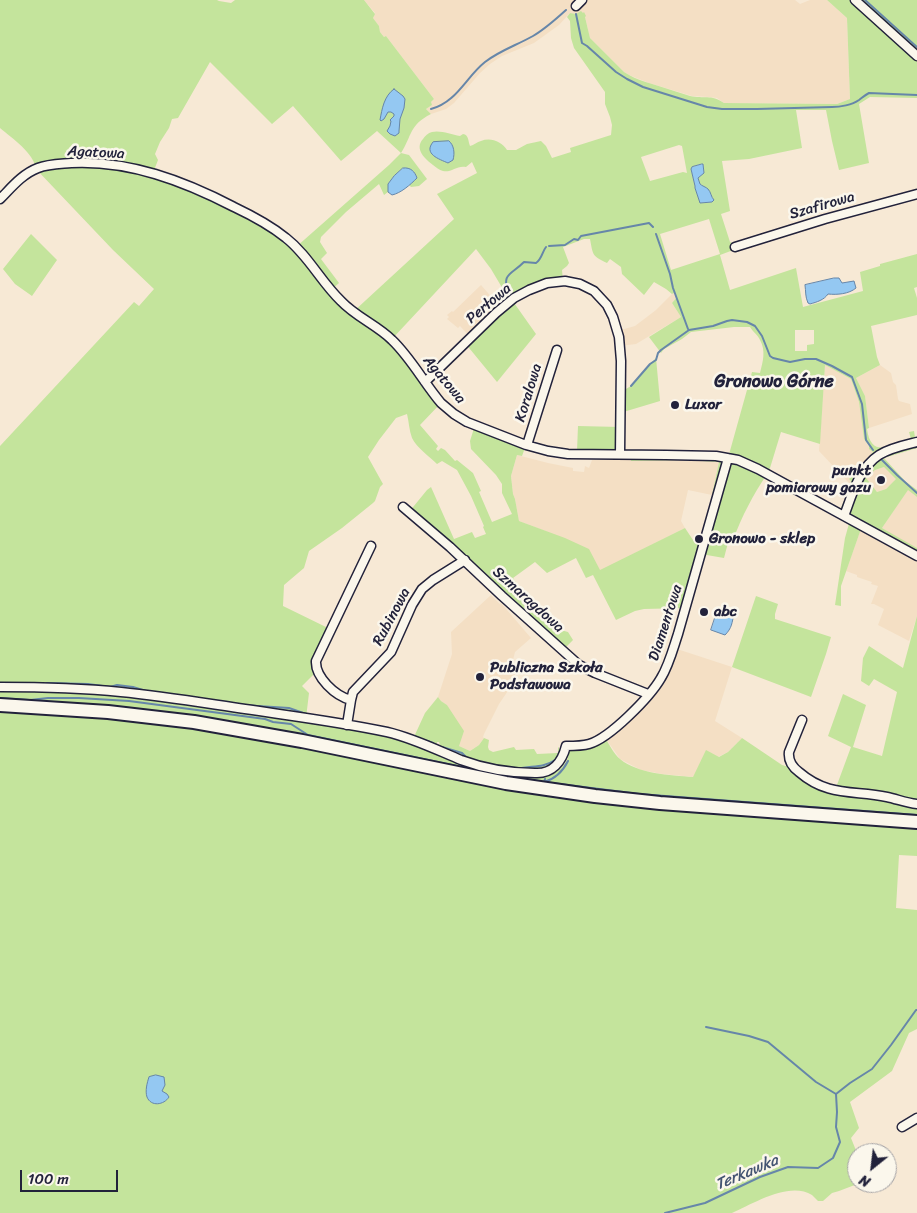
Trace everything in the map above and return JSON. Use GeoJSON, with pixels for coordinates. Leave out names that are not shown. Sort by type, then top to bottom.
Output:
{"type":"FeatureCollection","features":[{"type":"Feature","properties":{"kind":"highway"},"geometry":{"type":"LineString","coordinates":[[0,705],[108,712],[202,724],[302,741],[506,783],[595,796],[917,822]]}},
{"type":"Feature","properties":{"kind":"street"},"geometry":{"type":"LineString","coordinates":[[854,0],[917,56]]}},
{"type":"Feature","properties":{"kind":"street","name":"Agatowa"},"geometry":{"type":"LineString","coordinates":[[0,199],[28,173],[44,166],[65,164],[97,164],[132,168],[193,187],[257,218],[291,242],[341,302],[382,331],[396,344],[441,403],[458,418],[527,445],[568,454],[696,455],[728,458],[752,466],[917,556]]}},
{"type":"Feature","properties":{"kind":"street","name":"Szafirowa"},"geometry":{"type":"LineString","coordinates":[[735,247],[825,219],[917,194]]}},
{"type":"Feature","properties":{"kind":"street","name":"Perłowa"},"geometry":{"type":"LineString","coordinates":[[425,382],[496,312],[514,298],[547,283],[565,280],[580,284],[594,291],[608,305],[618,337],[621,361],[620,454]]}},
{"type":"Feature","properties":{"kind":"street","name":"Koralowa"},"geometry":{"type":"LineString","coordinates":[[527,445],[557,350]]}},
{"type":"Feature","properties":{"kind":"street"},"geometry":{"type":"LineString","coordinates":[[844,516],[857,482],[871,462],[886,452],[917,442]]}},
{"type":"Feature","properties":{"kind":"street","name":"Diamentowa"},"geometry":{"type":"LineString","coordinates":[[346,725],[395,734],[462,760],[506,772],[541,773],[549,771],[561,760],[566,746],[589,744],[604,736],[617,726],[648,694],[660,679],[672,654],[728,458]]}},
{"type":"Feature","properties":{"kind":"street","name":"Szmaragdowa"},"geometry":{"type":"LineString","coordinates":[[403,506],[579,664],[612,680],[648,694]]}},
{"type":"Feature","properties":{"kind":"street"},"geometry":{"type":"LineString","coordinates":[[351,700],[336,694],[321,677],[317,670],[316,661],[371,546]]}},
{"type":"Feature","properties":{"kind":"street","name":"Rubinowa"},"geometry":{"type":"LineString","coordinates":[[346,725],[354,692],[390,652],[420,592],[429,583],[464,560]]}},
{"type":"Feature","properties":{"kind":"street"},"geometry":{"type":"LineString","coordinates":[[0,687],[64,688],[121,692],[346,725]]}},
{"type":"Feature","properties":{"kind":"street"},"geometry":{"type":"LineString","coordinates":[[802,720],[789,752],[789,757],[796,770],[806,778],[839,792],[887,797],[917,804]]}},
{"type":"Feature","properties":{"kind":"street"},"geometry":{"type":"LineString","coordinates":[[902,1127],[917,1118]]}},
{"type":"Feature","properties":{"kind":"shaded area"},"geometry":{"type":"Polygon","coordinates":[[[364,0],[795,0],[800,4],[810,0],[827,0],[847,18],[850,99],[837,104],[724,103],[717,98],[692,96],[649,83],[624,72],[590,38],[585,17],[570,13],[559,25],[534,43],[502,56],[490,64],[454,103],[446,109],[431,114],[426,109],[432,105],[430,103],[434,99],[386,36],[384,37],[380,32],[379,26],[373,18],[375,13],[364,0]]]}},
{"type":"Feature","properties":{"kind":"shaded area"},"geometry":{"type":"Polygon","coordinates":[[[481,285],[501,308],[470,337],[460,326],[458,328],[447,319],[449,317],[447,315],[453,312],[481,285]]]}},
{"type":"Feature","properties":{"kind":"shaded area"},"geometry":{"type":"Polygon","coordinates":[[[674,292],[677,297],[672,303],[681,317],[636,344],[620,346],[617,331],[635,326],[656,310],[674,292]]]}},
{"type":"Feature","properties":{"kind":"shaded area"},"geometry":{"type":"Polygon","coordinates":[[[825,365],[851,379],[859,402],[864,439],[873,452],[849,479],[851,481],[850,484],[819,451],[825,365]]]}},
{"type":"Feature","properties":{"kind":"shaded area"},"geometry":{"type":"Polygon","coordinates":[[[880,365],[891,373],[893,382],[896,385],[899,401],[910,404],[912,414],[869,428],[865,396],[856,378],[880,365]]]}},
{"type":"Feature","properties":{"kind":"shaded area"},"geometry":{"type":"Polygon","coordinates":[[[517,455],[573,468],[573,471],[584,472],[585,466],[589,468],[592,460],[719,462],[712,495],[688,490],[681,521],[685,528],[600,571],[558,536],[519,521],[511,476],[517,455]]]}},
{"type":"Feature","properties":{"kind":"shaded area"},"geometry":{"type":"Polygon","coordinates":[[[884,467],[897,479],[886,489],[877,492],[865,479],[875,470],[884,467]]]}},
{"type":"Feature","properties":{"kind":"shaded area"},"geometry":{"type":"Polygon","coordinates":[[[908,489],[917,497],[917,549],[882,528],[908,489]]]}},
{"type":"Feature","properties":{"kind":"shaded area"},"geometry":{"type":"Polygon","coordinates":[[[862,526],[917,556],[917,616],[909,641],[878,625],[884,609],[871,604],[878,586],[846,571],[862,526]]]}},
{"type":"Feature","properties":{"kind":"shaded area","name":"Publiczna Szkoła Podstawowa"},"geometry":{"type":"Polygon","coordinates":[[[491,595],[501,603],[531,638],[515,652],[513,660],[517,666],[512,685],[499,704],[484,734],[484,738],[479,745],[470,751],[459,746],[447,705],[438,697],[452,654],[451,632],[491,595]]]}},
{"type":"Feature","properties":{"kind":"shaded area"},"geometry":{"type":"Polygon","coordinates":[[[674,648],[732,667],[715,721],[742,738],[728,752],[718,757],[693,777],[641,770],[620,759],[604,736],[657,684],[674,648]]]}},
{"type":"Feature","properties":{"kind":"green space"},"geometry":{"type":"Polygon","coordinates":[[[0,0],[217,0],[231,3],[235,0],[364,0],[375,14],[373,18],[379,26],[380,32],[384,37],[386,36],[434,99],[431,102],[432,105],[426,109],[431,114],[415,127],[401,153],[409,155],[427,179],[419,186],[411,187],[409,185],[417,178],[413,171],[403,168],[388,184],[388,192],[384,195],[379,184],[346,212],[321,237],[320,242],[327,253],[321,259],[339,283],[331,290],[353,312],[454,219],[437,194],[477,173],[472,162],[466,167],[449,171],[440,170],[430,163],[420,150],[421,143],[428,134],[432,132],[446,132],[460,136],[463,134],[467,137],[470,146],[480,141],[492,140],[507,150],[516,150],[527,144],[541,141],[552,158],[571,152],[570,148],[611,135],[612,125],[605,104],[605,92],[574,48],[571,38],[570,21],[567,17],[570,13],[584,12],[590,38],[624,72],[634,78],[690,96],[711,98],[724,103],[837,104],[850,99],[847,18],[827,0],[917,0],[917,98],[870,97],[859,104],[869,163],[839,170],[826,110],[796,110],[802,148],[749,159],[722,161],[730,211],[721,214],[730,242],[734,244],[736,249],[720,255],[730,290],[796,268],[803,307],[863,291],[860,272],[880,266],[880,264],[917,254],[917,287],[914,288],[917,298],[917,315],[871,326],[880,365],[856,378],[865,396],[869,428],[867,429],[873,444],[883,448],[911,439],[909,432],[914,431],[915,437],[917,437],[917,448],[884,458],[905,481],[917,490],[917,497],[908,490],[882,528],[917,548],[917,556],[862,526],[841,586],[841,606],[835,605],[845,538],[850,520],[840,510],[851,485],[849,479],[873,452],[869,449],[864,439],[859,402],[851,379],[825,365],[820,444],[781,432],[770,468],[767,470],[767,474],[748,506],[733,540],[729,539],[724,558],[701,554],[685,608],[644,609],[616,620],[593,575],[586,578],[576,558],[547,573],[535,562],[513,578],[543,620],[557,629],[568,632],[573,640],[563,650],[409,512],[431,487],[454,539],[472,532],[475,538],[486,534],[471,496],[457,470],[442,461],[437,464],[423,452],[412,438],[407,414],[396,418],[368,457],[383,484],[375,501],[342,528],[309,551],[304,568],[284,585],[283,606],[328,628],[314,658],[315,673],[302,686],[309,693],[306,718],[413,739],[425,713],[438,697],[447,705],[464,731],[459,746],[470,751],[479,745],[484,738],[489,740],[489,750],[493,752],[514,747],[516,750],[534,749],[537,754],[558,753],[559,748],[558,757],[548,767],[511,769],[471,761],[441,748],[439,742],[437,742],[436,749],[492,770],[537,778],[552,775],[562,766],[568,758],[564,755],[566,746],[604,736],[620,759],[627,764],[655,773],[693,777],[706,750],[719,757],[728,752],[742,738],[782,765],[792,768],[834,793],[851,747],[828,736],[843,694],[866,705],[853,747],[882,756],[897,692],[874,679],[869,686],[861,681],[863,658],[869,646],[903,668],[917,616],[917,816],[685,799],[588,789],[499,776],[308,737],[0,700],[0,446],[134,302],[139,306],[154,289],[113,250],[36,169],[31,157],[22,146],[0,128],[0,0]],[[210,62],[178,118],[172,119],[169,128],[160,142],[155,154],[158,160],[153,173],[257,218],[296,247],[401,153],[377,131],[341,161],[293,106],[272,124],[210,62]],[[679,145],[641,157],[650,181],[683,172],[687,173],[682,146],[679,145]],[[703,164],[691,169],[695,188],[701,203],[712,202],[710,194],[700,184],[698,178],[704,173],[703,164]],[[709,219],[660,234],[671,270],[720,254],[709,219]],[[584,239],[563,247],[569,263],[562,270],[563,281],[512,300],[536,334],[497,382],[465,343],[510,301],[491,269],[476,249],[392,339],[441,403],[420,425],[438,446],[436,449],[438,451],[441,448],[445,450],[455,461],[457,460],[473,473],[492,522],[512,514],[502,493],[502,484],[471,449],[470,441],[475,425],[526,445],[522,456],[517,455],[511,476],[519,521],[589,549],[600,570],[685,528],[695,543],[703,546],[717,496],[712,495],[719,462],[683,460],[631,461],[631,454],[728,458],[752,372],[760,373],[763,360],[762,344],[750,327],[734,327],[691,332],[664,349],[661,353],[649,337],[681,317],[672,303],[677,297],[674,293],[672,294],[654,282],[644,295],[622,274],[621,267],[610,259],[607,263],[596,257],[590,239],[584,239]],[[795,330],[795,351],[807,351],[807,345],[814,344],[814,330],[795,330]],[[884,467],[875,470],[866,478],[877,492],[886,489],[896,479],[884,467]]]}},
{"type":"Feature","properties":{"kind":"green space"},"geometry":{"type":"Polygon","coordinates":[[[31,234],[57,260],[32,296],[15,284],[3,269],[31,234]]]}},
{"type":"Feature","properties":{"kind":"green space"},"geometry":{"type":"Polygon","coordinates":[[[656,358],[660,401],[620,413],[621,397],[626,389],[631,386],[656,358]]]}},
{"type":"Feature","properties":{"kind":"green space"},"geometry":{"type":"Polygon","coordinates":[[[578,426],[620,427],[620,454],[577,451],[578,426]]]}},
{"type":"Feature","properties":{"kind":"green space"},"geometry":{"type":"Polygon","coordinates":[[[756,596],[778,604],[775,619],[831,637],[811,697],[732,667],[756,596]]]}},
{"type":"Feature","properties":{"kind":"green space"},"geometry":{"type":"Polygon","coordinates":[[[0,711],[125,720],[230,733],[487,786],[583,801],[917,827],[917,856],[899,855],[896,908],[917,910],[917,1029],[909,1033],[892,1071],[850,1102],[859,1128],[851,1138],[853,1143],[847,1143],[847,1188],[832,1193],[823,1201],[818,1201],[812,1195],[803,1191],[782,1192],[732,1213],[0,1213],[0,711]]]}},
{"type":"Feature","properties":{"kind":"water"},"geometry":{"type":"Polygon","coordinates":[[[394,89],[405,99],[399,133],[395,136],[387,131],[394,114],[388,112],[384,119],[380,120],[386,99],[394,89]]]}},
{"type":"Feature","properties":{"kind":"water"},"geometry":{"type":"Polygon","coordinates":[[[449,141],[453,147],[454,155],[453,160],[448,163],[433,156],[430,146],[433,142],[449,141]]]}},
{"type":"Feature","properties":{"kind":"water"},"geometry":{"type":"Polygon","coordinates":[[[703,164],[704,173],[698,178],[700,184],[709,190],[714,200],[712,202],[700,203],[691,169],[703,164]]]}},
{"type":"Feature","properties":{"kind":"water"},"geometry":{"type":"Polygon","coordinates":[[[403,168],[412,170],[417,178],[402,191],[392,195],[388,192],[388,184],[403,168]]]}},
{"type":"Feature","properties":{"kind":"water"},"geometry":{"type":"Polygon","coordinates":[[[839,278],[842,283],[854,281],[856,288],[843,294],[828,294],[820,300],[808,303],[805,285],[839,278]]]}},
{"type":"Feature","properties":{"kind":"water"},"geometry":{"type":"Polygon","coordinates":[[[718,609],[734,613],[730,628],[725,635],[711,630],[718,609]]]}},
{"type":"Feature","properties":{"kind":"water"},"geometry":{"type":"Polygon","coordinates":[[[156,1075],[164,1077],[165,1085],[162,1091],[169,1097],[164,1102],[154,1104],[147,1097],[146,1092],[149,1077],[156,1075]]]}},
{"type":"Feature","properties":{"kind":"waterway"},"geometry":{"type":"LineString","coordinates":[[865,0],[917,47]]}},
{"type":"Feature","properties":{"kind":"waterway"},"geometry":{"type":"LineString","coordinates":[[431,109],[440,106],[455,95],[485,62],[537,33],[566,10]]}},
{"type":"Feature","properties":{"kind":"waterway"},"geometry":{"type":"LineString","coordinates":[[576,14],[582,43],[616,72],[643,87],[707,107],[722,109],[835,107],[853,103],[869,93],[917,95]]}},
{"type":"Feature","properties":{"kind":"waterway"},"geometry":{"type":"LineString","coordinates":[[549,246],[565,245],[574,239],[578,240],[581,236],[649,223],[653,227]]}},
{"type":"Feature","properties":{"kind":"waterway"},"geometry":{"type":"LineString","coordinates":[[656,234],[688,329]]}},
{"type":"Feature","properties":{"kind":"waterway"},"geometry":{"type":"LineString","coordinates":[[508,295],[506,288],[508,275],[524,262],[536,263],[540,260],[546,247]]}},
{"type":"Feature","properties":{"kind":"waterway"},"geometry":{"type":"LineString","coordinates":[[631,386],[650,364],[656,360],[661,350],[689,330],[713,326],[732,320],[747,322],[755,326],[762,336],[770,356],[773,358],[790,362],[816,359],[852,377],[862,404],[866,440],[873,450]]}},
{"type":"Feature","properties":{"kind":"waterway"},"geometry":{"type":"LineString","coordinates":[[881,459],[917,493]]}},
{"type":"Feature","properties":{"kind":"waterway"},"geometry":{"type":"LineString","coordinates":[[17,683],[37,683]]}},
{"type":"Feature","properties":{"kind":"waterway"},"geometry":{"type":"LineString","coordinates":[[47,683],[88,684],[110,687],[117,685],[146,691]]}},
{"type":"Feature","properties":{"kind":"waterway"},"geometry":{"type":"LineString","coordinates":[[0,698],[30,700],[79,698],[129,701],[265,719],[291,724],[308,735],[491,773],[544,782],[639,794],[917,815]]}},
{"type":"Feature","properties":{"kind":"waterway"},"geometry":{"type":"LineString","coordinates":[[242,705],[289,708],[309,715]]}},
{"type":"Feature","properties":{"kind":"waterway"},"geometry":{"type":"LineString","coordinates":[[363,724],[386,728]]}},
{"type":"Feature","properties":{"kind":"waterway"},"geometry":{"type":"LineString","coordinates":[[412,736],[433,743]]}},
{"type":"Feature","properties":{"kind":"waterway"},"geometry":{"type":"LineString","coordinates":[[442,747],[462,753],[469,760]]}},
{"type":"Feature","properties":{"kind":"waterway"},"geometry":{"type":"LineString","coordinates":[[517,769],[541,766],[555,760]]}},
{"type":"Feature","properties":{"kind":"waterway"},"geometry":{"type":"LineString","coordinates":[[545,779],[544,782],[555,777],[568,761]]}},
{"type":"Feature","properties":{"kind":"waterway"},"geometry":{"type":"LineString","coordinates":[[909,799],[917,800]]}},
{"type":"Feature","properties":{"kind":"waterway","name":"Terkawka"},"geometry":{"type":"LineString","coordinates":[[665,1213],[705,1203],[760,1177],[788,1167],[818,1168],[833,1158],[840,1142],[836,1127],[836,1094],[872,1069],[917,1010]]}},
{"type":"Feature","properties":{"kind":"waterway"},"geometry":{"type":"LineString","coordinates":[[706,1027],[768,1042],[816,1082],[836,1094]]}},
{"type":"Feature","properties":{"kind":"place","name":"Luxor"},"geometry":{"type":"Point","coordinates":[675,405]}},
{"type":"Feature","properties":{"kind":"place","name":"punkt pomiarowy gazu"},"geometry":{"type":"Point","coordinates":[881,480]}},
{"type":"Feature","properties":{"kind":"place","name":"Gronowo - sklep"},"geometry":{"type":"Point","coordinates":[699,539]}},
{"type":"Feature","properties":{"kind":"place","name":"abc"},"geometry":{"type":"Point","coordinates":[704,612]}},
{"type":"Feature","properties":{"kind":"place","name":"Publiczna Szkoła Podstawowa"},"geometry":{"type":"Point","coordinates":[480,677]}},
{"type":"Feature","properties":{"kind":"district","name":"Gronowo Górne"},"geometry":{"type":"Point","coordinates":[774,382]}}]}
